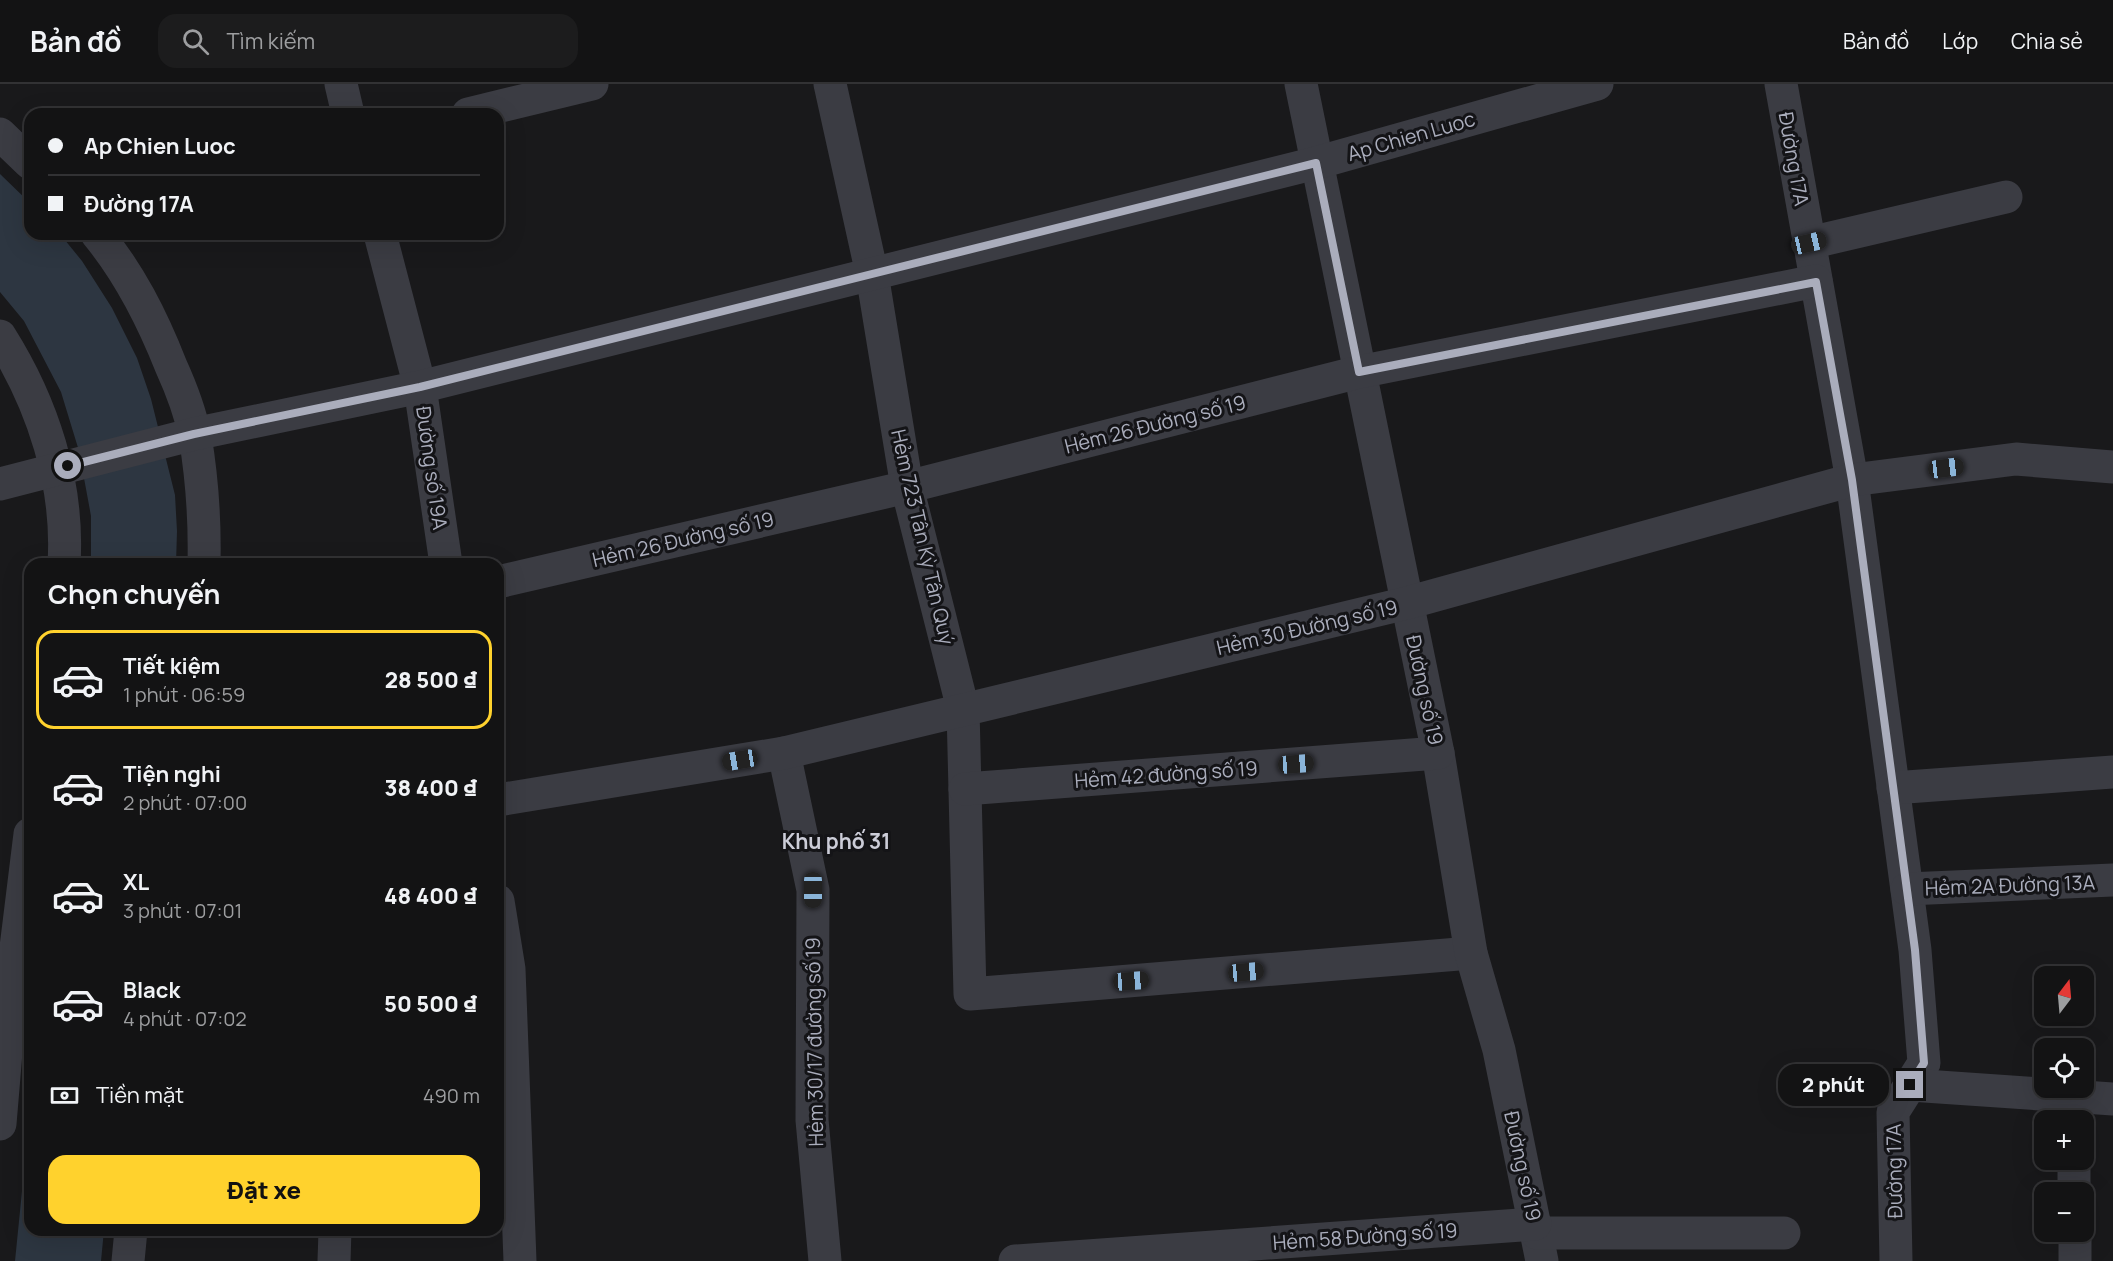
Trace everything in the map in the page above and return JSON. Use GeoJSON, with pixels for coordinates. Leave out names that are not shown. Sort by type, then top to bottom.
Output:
{"type":"FeatureCollection","features":[{"type":"Feature","properties":{"kind":"street"},"geometry":{"type":"LineString","coordinates":[[340,84],[346,108]]}},
{"type":"Feature","properties":{"kind":"street"},"geometry":{"type":"LineString","coordinates":[[493,108],[592,84]]}},
{"type":"Feature","properties":{"kind":"street","name":"Hẻm 723 Tân Kỳ Tân Quý"},"geometry":{"type":"LineString","coordinates":[[830,84],[872,274],[907,487],[963,709],[970,994],[1471,953]]}},
{"type":"Feature","properties":{"kind":"street","name":"Đường số 19"},"geometry":{"type":"LineString","coordinates":[[1301,84],[1438,753],[1471,953],[1499,1050],[1538,1239]]}},
{"type":"Feature","properties":{"kind":"street","name":"Ap Chien Luoc"},"geometry":{"type":"LineString","coordinates":[[0,484],[181,437],[420,387],[1316,163],[1597,84]]}},
{"type":"Feature","properties":{"kind":"street","name":"Đường 17A"},"geometry":{"type":"LineString","coordinates":[[1781,84],[1852,480],[1915,950],[1924,1063],[1893,1112],[1896,1261]]}},
{"type":"Feature","properties":{"kind":"street"},"geometry":{"type":"LineString","coordinates":[[0,134],[24,157]]}},
{"type":"Feature","properties":{"kind":"street"},"geometry":{"type":"LineString","coordinates":[[1809,243],[2006,197]]}},
{"type":"Feature","properties":{"kind":"street"},"geometry":{"type":"LineString","coordinates":[[102,240],[121,264],[151,318],[183,394],[181,437],[202,498],[204,558]]}},
{"type":"Feature","properties":{"kind":"street","name":"Đường số 19A"},"geometry":{"type":"LineString","coordinates":[[382,240],[420,387],[445,558]]}},
{"type":"Feature","properties":{"kind":"street","name":"Hẻm 26 Đường số 19"},"geometry":{"type":"LineString","coordinates":[[504,581],[907,487],[1359,372],[1816,282]]}},
{"type":"Feature","properties":{"kind":"street"},"geometry":{"type":"LineString","coordinates":[[0,336],[35,400],[46,432],[68,466],[64,512],[64,558]]}},
{"type":"Feature","properties":{"kind":"street","name":"Hẻm 30 Đường số 19"},"geometry":{"type":"LineString","coordinates":[[504,799],[784,753],[1407,603],[1852,480],[2016,459],[2113,467]]}},
{"type":"Feature","properties":{"kind":"street","name":"Hẻm 30/17 đường số 19"},"geometry":{"type":"LineString","coordinates":[[784,753],[813,890],[812,1120],[825,1261]]}},
{"type":"Feature","properties":{"kind":"street","name":"Hẻm 42 đường số 19"},"geometry":{"type":"LineString","coordinates":[[965,789],[1438,753]]}},
{"type":"Feature","properties":{"kind":"street"},"geometry":{"type":"LineString","coordinates":[[1893,788],[2113,772]]}},
{"type":"Feature","properties":{"kind":"street"},"geometry":{"type":"LineString","coordinates":[[0,1124],[6,980],[24,870]]}},
{"type":"Feature","properties":{"kind":"street","name":"Hẻm 2A Đường 13A"},"geometry":{"type":"LineString","coordinates":[[1906,889],[2113,880]]}},
{"type":"Feature","properties":{"kind":"street"},"geometry":{"type":"LineString","coordinates":[[504,938],[509,969],[520,1261]]}},
{"type":"Feature","properties":{"kind":"street"},"geometry":{"type":"LineString","coordinates":[[1910,1085],[2073,1108],[2113,1099]]}},
{"type":"Feature","properties":{"kind":"street","name":"Hẻm 58 Đường số 19"},"geometry":{"type":"LineString","coordinates":[[1015,1261],[1538,1239],[1784,1233]]}},
{"type":"Feature","properties":{"kind":"street"},"geometry":{"type":"LineString","coordinates":[[128,1261],[130,1236]]}},
{"type":"Feature","properties":{"kind":"street"},"geometry":{"type":"LineString","coordinates":[[334,1236],[334,1261]]}},
{"type":"Feature","properties":{"kind":"street"},"geometry":{"type":"LineString","coordinates":[[2075,1242],[2075,1261]]}},
{"type":"Feature","properties":{"kind":"water"},"geometry":{"type":"Polygon","coordinates":[[[0,174],[24,197],[24,240],[65,240],[82,261],[112,308],[137,358],[151,399],[175,495],[176,558],[91,558],[91,516],[79,451],[61,392],[24,321],[0,292],[0,174]]]}},
{"type":"Feature","properties":{"kind":"water"},"geometry":{"type":"Polygon","coordinates":[[[24,1171],[24,1236],[103,1236],[101,1261],[15,1261],[24,1171]]]}},
{"type":"Feature","properties":{"kind":"district","name":"Khu phố 31"},"geometry":{"type":"Point","coordinates":[836,841]}},
{"type":"Feature","properties":{"kind":"route"},"geometry":{"type":"LineString","coordinates":[[68,466],[194,434],[420,387],[1316,163],[1359,372],[1816,282],[1852,480],[1915,950],[1924,1063],[1910,1085]]}}]}
